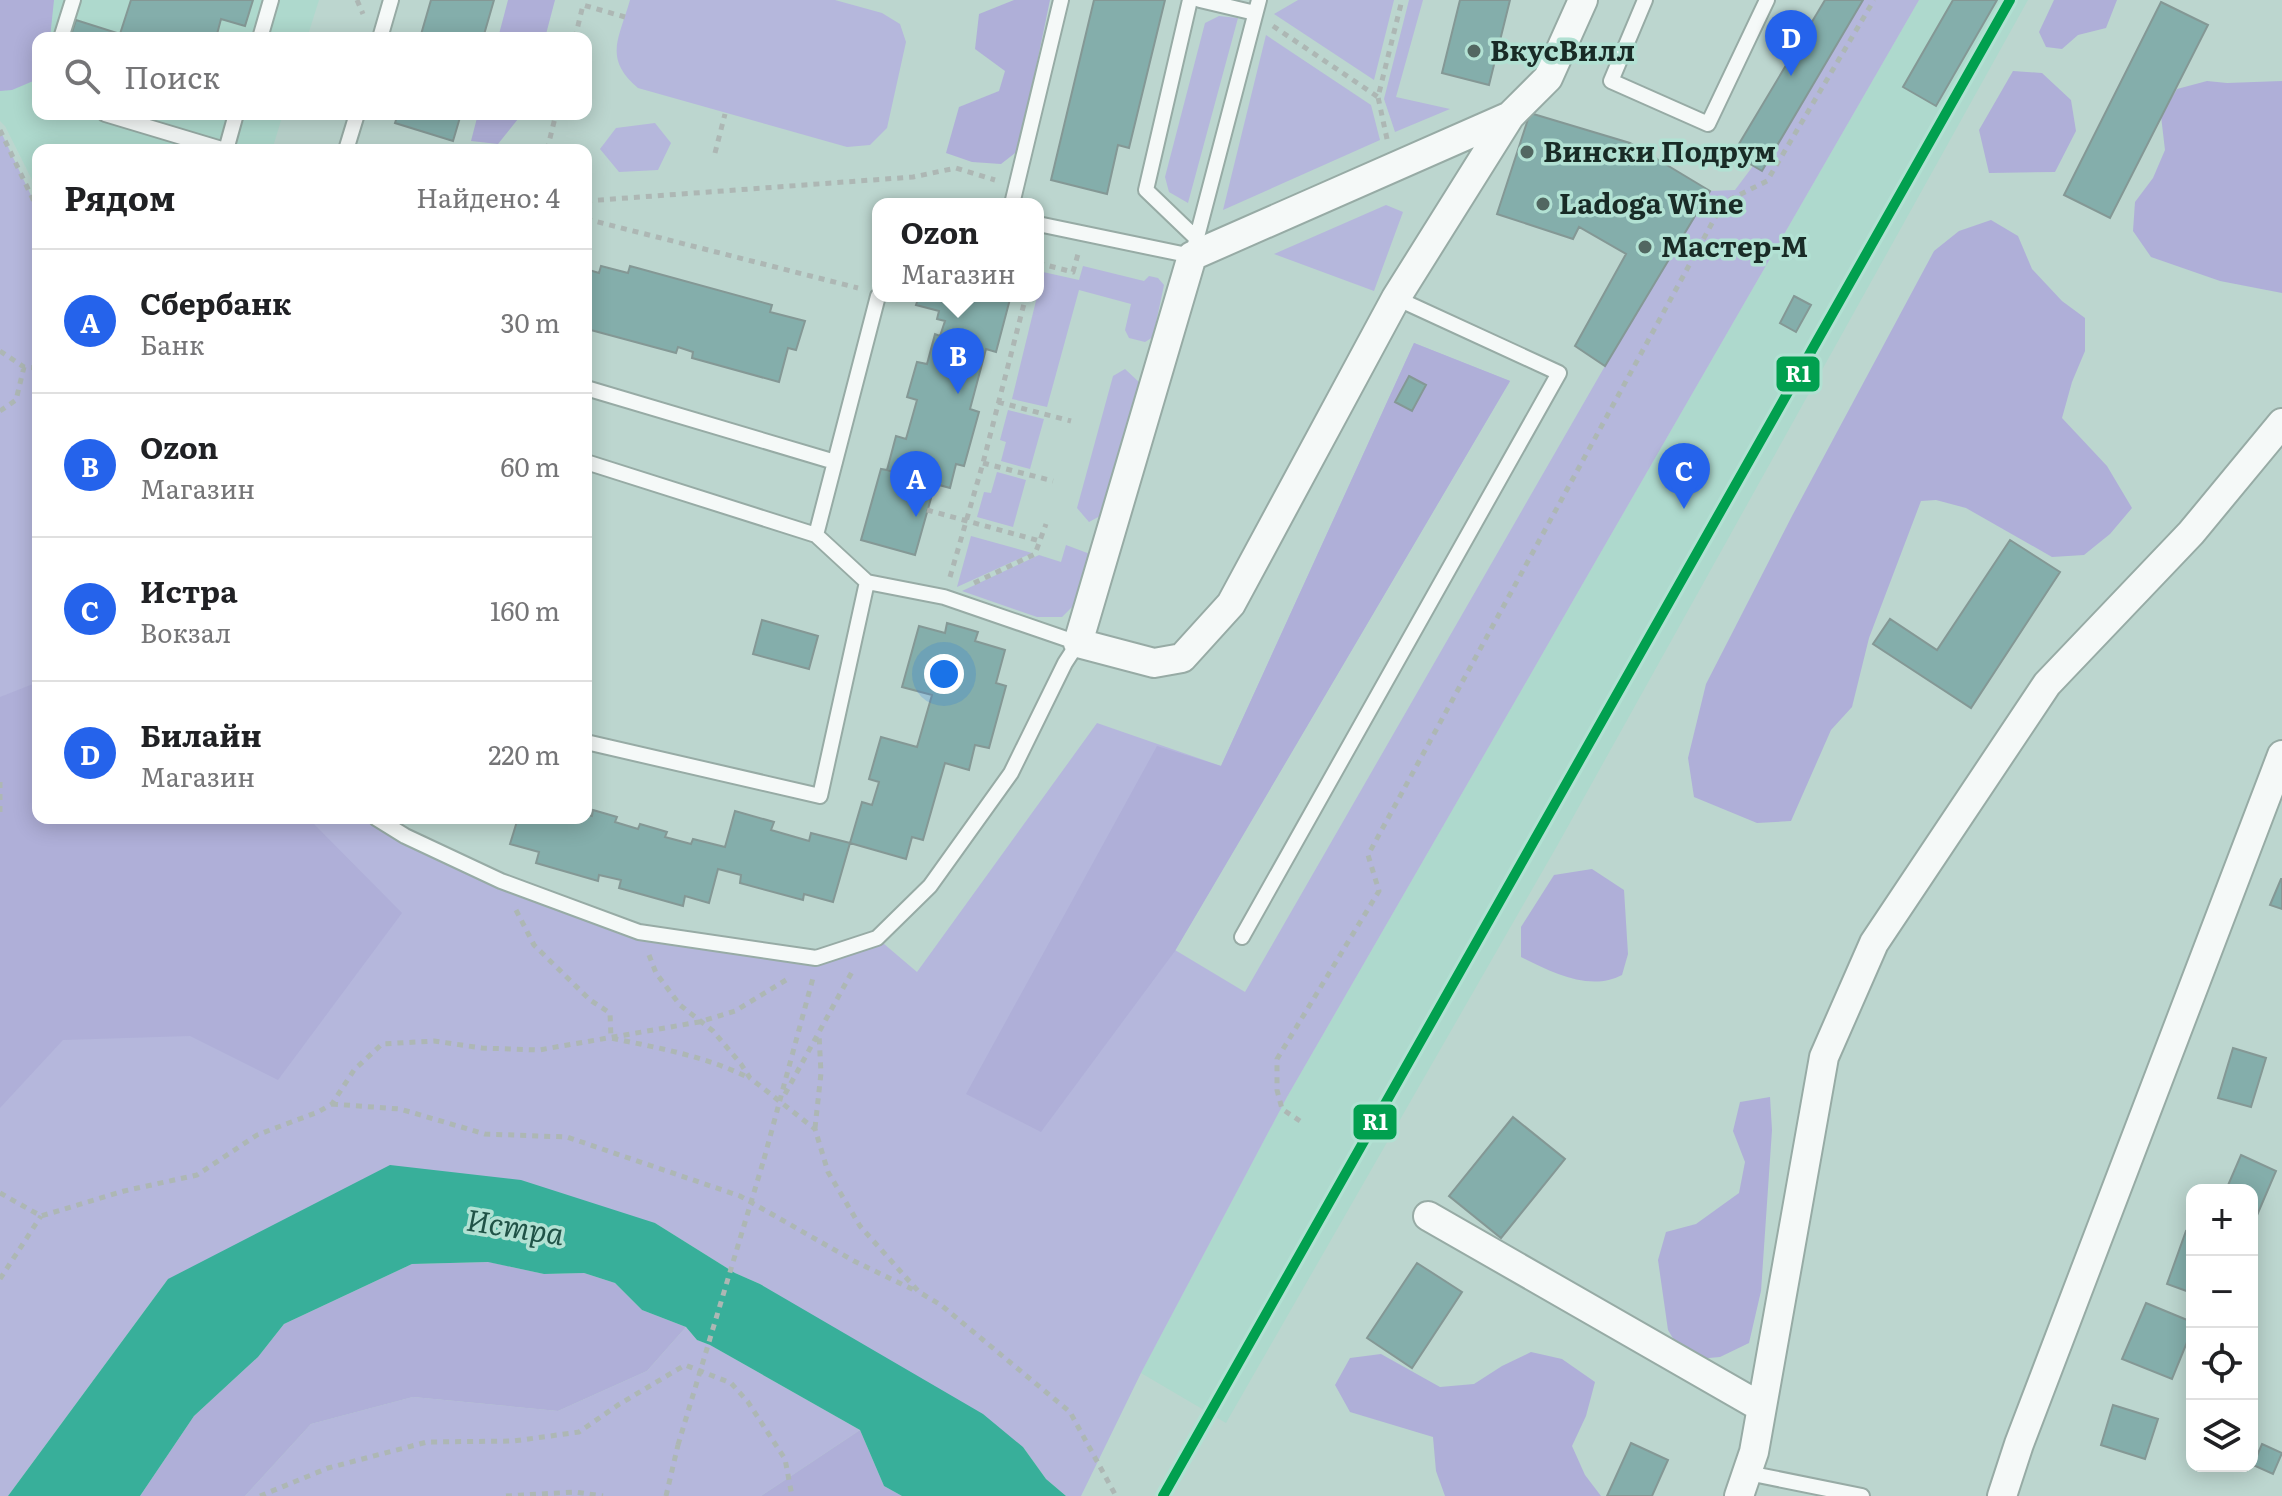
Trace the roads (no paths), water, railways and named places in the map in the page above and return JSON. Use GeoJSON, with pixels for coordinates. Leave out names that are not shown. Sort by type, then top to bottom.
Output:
{"type":"FeatureCollection","features":[{"type":"Feature","properties":{"kind":"street"},"geometry":{"type":"LineString","coordinates":[[1510,116],[1194,247],[1078,643],[1154,663],[1182,658],[1231,604],[1396,298],[1510,116],[1548,78],[1583,0]]}},
{"type":"Feature","properties":{"kind":"street"},"geometry":{"type":"LineString","coordinates":[[1743,1485],[1754,1452],[1824,1057],[1874,943],[2047,684],[2191,533],[2282,423]]}},
{"type":"Feature","properties":{"kind":"street"},"geometry":{"type":"LineString","coordinates":[[2002,1496],[2019,1444],[2282,755]]}},
{"type":"Feature","properties":{"kind":"street"},"geometry":{"type":"LineString","coordinates":[[1428,1216],[1761,1407]]}},
{"type":"Feature","properties":{"kind":"lane"},"geometry":{"type":"LineString","coordinates":[[63,32],[73,0]]}},
{"type":"Feature","properties":{"kind":"lane"},"geometry":{"type":"LineString","coordinates":[[262,32],[271,0]]}},
{"type":"Feature","properties":{"kind":"lane"},"geometry":{"type":"LineString","coordinates":[[382,32],[391,0]]}},
{"type":"Feature","properties":{"kind":"lane"},"geometry":{"type":"LineString","coordinates":[[1013,198],[1061,0]]}},
{"type":"Feature","properties":{"kind":"lane"},"geometry":{"type":"LineString","coordinates":[[1190,0],[1146,190],[1194,247]]}},
{"type":"Feature","properties":{"kind":"lane"},"geometry":{"type":"LineString","coordinates":[[1194,247],[1257,7],[1200,0]]}},
{"type":"Feature","properties":{"kind":"lane"},"geometry":{"type":"LineString","coordinates":[[1645,0],[1611,81],[1708,124],[1767,0]]}},
{"type":"Feature","properties":{"kind":"lane"},"geometry":{"type":"LineString","coordinates":[[125,120],[205,144]]}},
{"type":"Feature","properties":{"kind":"lane"},"geometry":{"type":"LineString","coordinates":[[227,144],[234,120]]}},
{"type":"Feature","properties":{"kind":"lane"},"geometry":{"type":"LineString","coordinates":[[348,144],[355,120]]}},
{"type":"Feature","properties":{"kind":"lane"},"geometry":{"type":"LineString","coordinates":[[1044,225],[1194,247]]}},
{"type":"Feature","properties":{"kind":"lane"},"geometry":{"type":"LineString","coordinates":[[816,535],[871,293]]}},
{"type":"Feature","properties":{"kind":"lane"},"geometry":{"type":"LineString","coordinates":[[1242,937],[1559,373],[1396,298]]}},
{"type":"Feature","properties":{"kind":"lane"},"geometry":{"type":"LineString","coordinates":[[592,390],[835,462]]}},
{"type":"Feature","properties":{"kind":"lane"},"geometry":{"type":"LineString","coordinates":[[386,824],[501,881],[639,932],[816,958],[877,938],[930,886],[1011,773],[1078,643],[944,597],[867,582],[816,535],[592,464]]}},
{"type":"Feature","properties":{"kind":"lane"},"geometry":{"type":"LineString","coordinates":[[592,743],[820,796],[867,582]]}},
{"type":"Feature","properties":{"kind":"lane"},"geometry":{"type":"LineString","coordinates":[[400,824],[405,836]]}},
{"type":"Feature","properties":{"kind":"lane"},"geometry":{"type":"LineString","coordinates":[[1743,1485],[1862,1496]]}},
{"type":"Feature","properties":{"kind":"water"},"geometry":{"type":"Polygon","coordinates":[[[390,1165],[521,1180],[655,1223],[735,1273],[760,1284],[983,1414],[1023,1447],[1046,1479],[1066,1496],[902,1496],[884,1486],[860,1430],[697,1340],[686,1327],[642,1310],[615,1283],[584,1273],[544,1274],[488,1262],[412,1264],[284,1324],[258,1357],[194,1416],[140,1496],[8,1496],[168,1279],[390,1165]]]}},
{"type":"Feature","properties":{"kind":"place","name":"ВкусВилл"},"geometry":{"type":"Point","coordinates":[1474,51]}},
{"type":"Feature","properties":{"kind":"place","name":"Билайн"},"geometry":{"type":"Point","coordinates":[1791,76]}},
{"type":"Feature","properties":{"kind":"place","name":"Вински Подрум"},"geometry":{"type":"Point","coordinates":[1527,152]}},
{"type":"Feature","properties":{"kind":"place","name":"Ladoga Wine"},"geometry":{"type":"Point","coordinates":[1543,204]}},
{"type":"Feature","properties":{"kind":"place","name":"Мастер-М"},"geometry":{"type":"Point","coordinates":[1645,247]}},
{"type":"Feature","properties":{"kind":"place","name":"Ozon"},"geometry":{"type":"Point","coordinates":[958,394]}},
{"type":"Feature","properties":{"kind":"place","name":"Истра"},"geometry":{"type":"Point","coordinates":[1684,509]}},
{"type":"Feature","properties":{"kind":"place","name":"Сбербанк"},"geometry":{"type":"Point","coordinates":[916,517]}}]}
